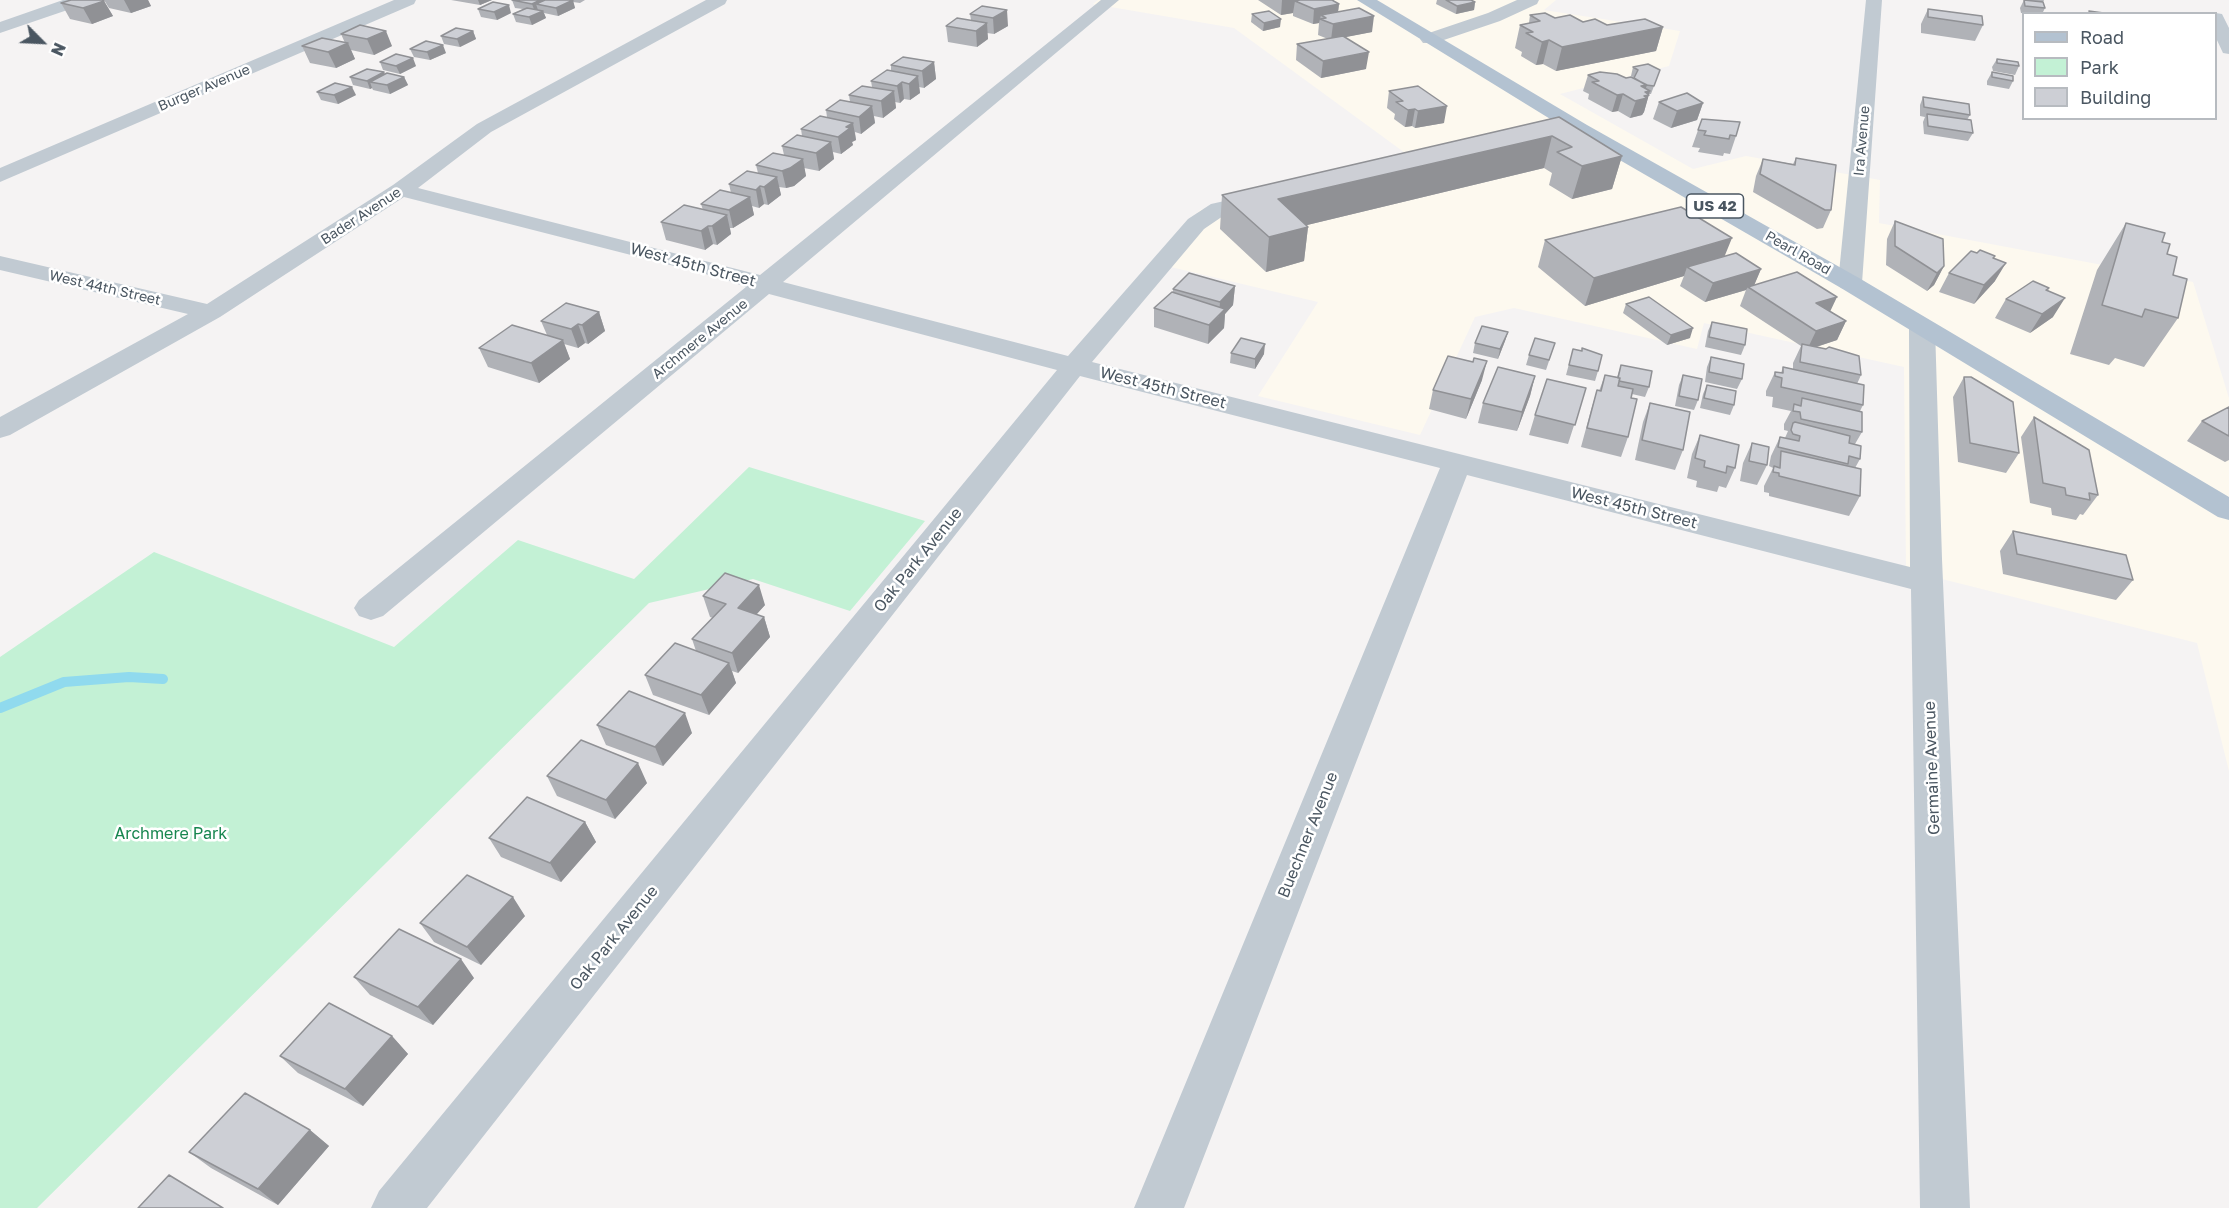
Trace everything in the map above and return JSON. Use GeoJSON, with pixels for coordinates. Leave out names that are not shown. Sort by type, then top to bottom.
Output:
{"type":"FeatureCollection","features":[{"type":"Feature","properties":{"kind":"main road","name":"Pearl Road"},"geometry":{"type":"LineString","coordinates":[[1365,0],[1580,129],[1850,283],[2229,510]]}},
{"type":"Feature","properties":{"kind":"street"},"geometry":{"type":"LineString","coordinates":[[0,28],[79,0]]}},
{"type":"Feature","properties":{"kind":"street","name":"Burger Avenue"},"geometry":{"type":"LineString","coordinates":[[0,176],[408,0]]}},
{"type":"Feature","properties":{"kind":"street","name":"Bader Avenue"},"geometry":{"type":"LineString","coordinates":[[0,429],[211,312],[400,190],[484,128],[719,0]]}},
{"type":"Feature","properties":{"kind":"street","name":"Archmere Avenue"},"geometry":{"type":"LineString","coordinates":[[371,608],[1111,0]]}},
{"type":"Feature","properties":{"kind":"street"},"geometry":{"type":"LineString","coordinates":[[1429,39],[1494,17],[1531,0]]}},
{"type":"Feature","properties":{"kind":"street","name":"Ira Avenue"},"geometry":{"type":"LineString","coordinates":[[1850,283],[1874,0]]}},
{"type":"Feature","properties":{"kind":"street"},"geometry":{"type":"LineString","coordinates":[[2217,20],[2229,49]]}},
{"type":"Feature","properties":{"kind":"street"},"geometry":{"type":"LineString","coordinates":[[1536,139],[1580,129]]}},
{"type":"Feature","properties":{"kind":"street","name":"West 45th Street"},"geometry":{"type":"LineString","coordinates":[[400,190],[730,273],[765,285],[1074,366],[1927,582]]}},
{"type":"Feature","properties":{"kind":"street","name":"Oak Park Avenue"},"geometry":{"type":"LineString","coordinates":[[396,1208],[1074,366],[1196,224],[1219,209],[1298,192]]}},
{"type":"Feature","properties":{"kind":"street","name":"West 44th Street"},"geometry":{"type":"LineString","coordinates":[[0,263],[211,312]]}},
{"type":"Feature","properties":{"kind":"street","name":"Germaine Avenue"},"geometry":{"type":"LineString","coordinates":[[1922,327],[1945,1208]]}},
{"type":"Feature","properties":{"kind":"street","name":"Buechner Avenue"},"geometry":{"type":"LineString","coordinates":[[1159,1208],[1456,462]]}},
{"type":"Feature","properties":{"kind":"shaded area"},"geometry":{"type":"Polygon","coordinates":[[[1098,0],[1556,0],[1544,10],[1680,31],[1669,66],[1560,94],[1693,169],[1746,156],[1880,180],[1879,223],[2193,282],[2229,398],[2229,771],[2197,643],[1906,570],[1904,367],[1704,323],[1697,349],[1514,308],[1475,317],[1420,435],[1258,396],[1318,302],[1154,263],[1200,210],[1412,158],[1234,28],[1093,4],[1098,0]]]}},
{"type":"Feature","properties":{"kind":"green space","name":"Archmere Park"},"geometry":{"type":"Polygon","coordinates":[[[749,467],[925,521],[850,611],[753,579],[649,603],[37,1208],[0,1208],[0,657],[154,552],[394,647],[518,540],[634,579],[749,467]]]}},
{"type":"Feature","properties":{"kind":"building"},"geometry":{"type":"Polygon","coordinates":[[[71,0],[104,1],[83,8],[61,3],[71,0]]]}},
{"type":"Feature","properties":{"kind":"building"},"geometry":{"type":"Polygon","coordinates":[[[512,0],[540,0],[532,4],[512,0]]]}},
{"type":"Feature","properties":{"kind":"building"},"geometry":{"type":"Polygon","coordinates":[[[545,0],[573,0],[556,8],[536,4],[545,0]]]}},
{"type":"Feature","properties":{"kind":"building"},"geometry":{"type":"Polygon","coordinates":[[[1332,0],[1339,4],[1314,9],[1295,1],[1332,0]]]}},
{"type":"Feature","properties":{"kind":"building"},"geometry":{"type":"Polygon","coordinates":[[[1446,0],[1471,0],[1475,2],[1457,6],[1446,0]]]}},
{"type":"Feature","properties":{"kind":"building"},"geometry":{"type":"Polygon","coordinates":[[[2024,0],[2043,2],[2045,8],[2025,6],[2024,0]]]}},
{"type":"Feature","properties":{"kind":"building"},"geometry":{"type":"Polygon","coordinates":[[[493,2],[509,5],[494,12],[478,9],[493,2]]]}},
{"type":"Feature","properties":{"kind":"building"},"geometry":{"type":"Polygon","coordinates":[[[982,6],[1007,10],[993,18],[970,14],[982,6]]]}},
{"type":"Feature","properties":{"kind":"building"},"geometry":{"type":"Polygon","coordinates":[[[527,8],[543,11],[529,17],[513,14],[527,8]]]}},
{"type":"Feature","properties":{"kind":"building"},"geometry":{"type":"Polygon","coordinates":[[[1359,8],[1374,16],[1333,24],[1320,19],[1326,18],[1321,15],[1359,8]]]}},
{"type":"Feature","properties":{"kind":"building"},"geometry":{"type":"Polygon","coordinates":[[[1928,9],[1982,16],[1983,25],[1928,17],[1928,9]]]}},
{"type":"Feature","properties":{"kind":"building"},"geometry":{"type":"Polygon","coordinates":[[[1269,11],[1281,19],[1264,23],[1252,14],[1269,11]]]}},
{"type":"Feature","properties":{"kind":"building"},"geometry":{"type":"Polygon","coordinates":[[[1545,13],[1555,18],[1570,15],[1583,22],[1595,19],[1607,25],[1645,19],[1663,27],[1562,47],[1549,40],[1542,42],[1526,33],[1533,32],[1520,25],[1540,21],[1530,15],[1545,13]]]}},
{"type":"Feature","properties":{"kind":"building"},"geometry":{"type":"Polygon","coordinates":[[[957,18],[987,23],[976,31],[946,26],[957,18]]]}},
{"type":"Feature","properties":{"kind":"building"},"geometry":{"type":"Polygon","coordinates":[[[360,25],[386,31],[367,39],[341,34],[360,25]]]}},
{"type":"Feature","properties":{"kind":"building"},"geometry":{"type":"Polygon","coordinates":[[[456,28],[473,31],[457,39],[441,36],[456,28]]]}},
{"type":"Feature","properties":{"kind":"building"},"geometry":{"type":"Polygon","coordinates":[[[1343,36],[1369,52],[1323,61],[1297,44],[1343,36]]]}},
{"type":"Feature","properties":{"kind":"building"},"geometry":{"type":"Polygon","coordinates":[[[322,38],[348,43],[328,52],[302,46],[322,38]]]}},
{"type":"Feature","properties":{"kind":"building"},"geometry":{"type":"Polygon","coordinates":[[[426,41],[443,45],[427,52],[410,49],[426,41]]]}},
{"type":"Feature","properties":{"kind":"building"},"geometry":{"type":"Polygon","coordinates":[[[396,54],[413,58],[396,66],[380,62],[396,54]]]}},
{"type":"Feature","properties":{"kind":"building"},"geometry":{"type":"Polygon","coordinates":[[[903,57],[934,62],[922,71],[891,65],[903,57]]]}},
{"type":"Feature","properties":{"kind":"building"},"geometry":{"type":"Polygon","coordinates":[[[1997,59],[2018,62],[2019,66],[1997,63],[1997,59]]]}},
{"type":"Feature","properties":{"kind":"building"},"geometry":{"type":"Polygon","coordinates":[[[1648,64],[1660,70],[1654,86],[1646,85],[1634,78],[1638,70],[1633,67],[1648,64]]]}},
{"type":"Feature","properties":{"kind":"building"},"geometry":{"type":"Polygon","coordinates":[[[367,69],[384,72],[367,81],[350,77],[367,69]]]}},
{"type":"Feature","properties":{"kind":"building"},"geometry":{"type":"Polygon","coordinates":[[[887,70],[918,76],[909,84],[902,82],[897,86],[871,81],[887,70]]]}},
{"type":"Feature","properties":{"kind":"building"},"geometry":{"type":"Polygon","coordinates":[[[1600,72],[1631,77],[1647,85],[1641,86],[1650,91],[1645,92],[1649,95],[1644,96],[1647,98],[1635,101],[1623,94],[1617,95],[1592,82],[1599,81],[1588,75],[1600,72]]]}},
{"type":"Feature","properties":{"kind":"building"},"geometry":{"type":"Polygon","coordinates":[[[1992,72],[2013,76],[2013,81],[1992,77],[1992,72]]]}},
{"type":"Feature","properties":{"kind":"building"},"geometry":{"type":"Polygon","coordinates":[[[387,73],[404,77],[387,85],[370,82],[387,73]]]}},
{"type":"Feature","properties":{"kind":"building"},"geometry":{"type":"Polygon","coordinates":[[[335,83],[352,87],[334,95],[317,92],[335,83]]]}},
{"type":"Feature","properties":{"kind":"building"},"geometry":{"type":"Polygon","coordinates":[[[862,86],[894,91],[881,101],[849,95],[862,86]]]}},
{"type":"Feature","properties":{"kind":"building"},"geometry":{"type":"Polygon","coordinates":[[[1418,86],[1447,106],[1418,111],[1408,110],[1396,102],[1403,101],[1389,91],[1418,86]]]}},
{"type":"Feature","properties":{"kind":"building"},"geometry":{"type":"Polygon","coordinates":[[[1687,93],[1703,103],[1677,111],[1659,102],[1687,93]]]}},
{"type":"Feature","properties":{"kind":"building"},"geometry":{"type":"Polygon","coordinates":[[[1923,97],[1969,104],[1970,115],[1924,107],[1923,97]]]}},
{"type":"Feature","properties":{"kind":"building"},"geometry":{"type":"Polygon","coordinates":[[[840,100],[872,106],[859,117],[826,110],[840,100]]]}},
{"type":"Feature","properties":{"kind":"building"},"geometry":{"type":"Polygon","coordinates":[[[1927,114],[1971,120],[1973,133],[1928,126],[1927,114]]]}},
{"type":"Feature","properties":{"kind":"building"},"geometry":{"type":"Polygon","coordinates":[[[820,116],[853,123],[846,127],[850,128],[838,137],[801,129],[820,116]]]}},
{"type":"Feature","properties":{"kind":"building"},"geometry":{"type":"Polygon","coordinates":[[[1559,117],[1622,156],[1582,166],[1557,152],[1572,147],[1552,136],[1278,199],[1308,227],[1269,237],[1222,195],[1559,117]]]}},
{"type":"Feature","properties":{"kind":"building"},"geometry":{"type":"Polygon","coordinates":[[[1702,119],[1740,122],[1736,136],[1730,135],[1729,139],[1704,135],[1706,131],[1698,130],[1702,119]]]}},
{"type":"Feature","properties":{"kind":"building"},"geometry":{"type":"Polygon","coordinates":[[[797,135],[831,142],[816,153],[782,146],[797,135]]]}},
{"type":"Feature","properties":{"kind":"building"},"geometry":{"type":"Polygon","coordinates":[[[773,153],[803,159],[782,171],[756,165],[773,153]]]}},
{"type":"Feature","properties":{"kind":"building"},"geometry":{"type":"Polygon","coordinates":[[[1796,158],[1836,165],[1831,210],[1825,210],[1760,174],[1763,159],[1795,165],[1796,158]]]}},
{"type":"Feature","properties":{"kind":"building"},"geometry":{"type":"Polygon","coordinates":[[[747,171],[777,177],[756,190],[729,184],[747,171]]]}},
{"type":"Feature","properties":{"kind":"building"},"geometry":{"type":"Polygon","coordinates":[[[720,190],[750,197],[729,210],[701,204],[720,190]]]}},
{"type":"Feature","properties":{"kind":"building"},"geometry":{"type":"Polygon","coordinates":[[[684,205],[727,215],[701,231],[661,222],[684,205]]]}},
{"type":"Feature","properties":{"kind":"building"},"geometry":{"type":"Polygon","coordinates":[[[1681,207],[1732,238],[1594,278],[1545,240],[1681,207]]]}},
{"type":"Feature","properties":{"kind":"building"},"geometry":{"type":"Polygon","coordinates":[[[1895,221],[1943,239],[1944,266],[1937,273],[1895,246],[1895,221]]]}},
{"type":"Feature","properties":{"kind":"building"},"geometry":{"type":"Polygon","coordinates":[[[2126,223],[2165,233],[2162,242],[2170,244],[2167,254],[2177,257],[2173,275],[2187,279],[2178,318],[2145,309],[2142,317],[2102,305],[2126,223]]]}},
{"type":"Feature","properties":{"kind":"building"},"geometry":{"type":"Polygon","coordinates":[[[1980,250],[2006,263],[1984,285],[1949,273],[1971,251],[1977,253],[1980,250]]]}},
{"type":"Feature","properties":{"kind":"building"},"geometry":{"type":"Polygon","coordinates":[[[1736,253],[1761,269],[1713,283],[1687,267],[1736,253]]]}},
{"type":"Feature","properties":{"kind":"building"},"geometry":{"type":"Polygon","coordinates":[[[1797,272],[1837,297],[1816,303],[1846,321],[1816,331],[1748,287],[1797,272]]]}},
{"type":"Feature","properties":{"kind":"building"},"geometry":{"type":"Polygon","coordinates":[[[1189,273],[1235,286],[1220,302],[1173,289],[1189,273]]]}},
{"type":"Feature","properties":{"kind":"building"},"geometry":{"type":"Polygon","coordinates":[[[2033,281],[2049,288],[2046,290],[2065,298],[2042,314],[2006,299],[2033,281]]]}},
{"type":"Feature","properties":{"kind":"building"},"geometry":{"type":"Polygon","coordinates":[[[1172,292],[1225,309],[1209,325],[1154,308],[1172,292]]]}},
{"type":"Feature","properties":{"kind":"building"},"geometry":{"type":"Polygon","coordinates":[[[1649,297],[1693,328],[1671,335],[1626,304],[1649,297]]]}},
{"type":"Feature","properties":{"kind":"building"},"geometry":{"type":"Polygon","coordinates":[[[566,303],[599,312],[582,325],[578,324],[571,329],[541,321],[566,303]]]}},
{"type":"Feature","properties":{"kind":"building"},"geometry":{"type":"Polygon","coordinates":[[[1712,322],[1747,329],[1745,345],[1709,337],[1712,322]]]}},
{"type":"Feature","properties":{"kind":"building"},"geometry":{"type":"Polygon","coordinates":[[[512,325],[563,340],[531,363],[479,348],[512,325]]]}},
{"type":"Feature","properties":{"kind":"building"},"geometry":{"type":"Polygon","coordinates":[[[1482,326],[1508,332],[1500,349],[1475,343],[1482,326]]]}},
{"type":"Feature","properties":{"kind":"building"},"geometry":{"type":"Polygon","coordinates":[[[1241,338],[1265,344],[1255,359],[1231,353],[1241,338]]]}},
{"type":"Feature","properties":{"kind":"building"},"geometry":{"type":"Polygon","coordinates":[[[1535,338],[1555,343],[1549,360],[1529,355],[1535,338]]]}},
{"type":"Feature","properties":{"kind":"building"},"geometry":{"type":"Polygon","coordinates":[[[1802,344],[1826,349],[1829,347],[1859,356],[1861,375],[1800,362],[1802,344]]]}},
{"type":"Feature","properties":{"kind":"building"},"geometry":{"type":"Polygon","coordinates":[[[1582,348],[1602,355],[1598,371],[1569,365],[1573,349],[1582,351],[1582,348]]]}},
{"type":"Feature","properties":{"kind":"building"},"geometry":{"type":"Polygon","coordinates":[[[1448,356],[1473,362],[1474,358],[1487,361],[1471,399],[1433,390],[1448,356]]]}},
{"type":"Feature","properties":{"kind":"building"},"geometry":{"type":"Polygon","coordinates":[[[1711,357],[1744,364],[1742,379],[1709,372],[1711,357]]]}},
{"type":"Feature","properties":{"kind":"building"},"geometry":{"type":"Polygon","coordinates":[[[1621,365],[1652,371],[1649,387],[1619,381],[1621,365]]]}},
{"type":"Feature","properties":{"kind":"building"},"geometry":{"type":"Polygon","coordinates":[[[1498,367],[1535,376],[1522,412],[1483,403],[1498,367]]]}},
{"type":"Feature","properties":{"kind":"building"},"geometry":{"type":"Polygon","coordinates":[[[1783,367],[1864,385],[1863,405],[1781,387],[1782,378],[1775,376],[1775,372],[1783,373],[1783,367]]]}},
{"type":"Feature","properties":{"kind":"building"},"geometry":{"type":"Polygon","coordinates":[[[1605,375],[1620,378],[1618,386],[1633,389],[1631,398],[1637,399],[1628,437],[1587,428],[1597,390],[1601,391],[1605,375]]]}},
{"type":"Feature","properties":{"kind":"building"},"geometry":{"type":"Polygon","coordinates":[[[1683,375],[1702,379],[1698,400],[1679,396],[1683,375]]]}},
{"type":"Feature","properties":{"kind":"building"},"geometry":{"type":"Polygon","coordinates":[[[1964,377],[1971,377],[2013,402],[2019,453],[1970,443],[1964,377]]]}},
{"type":"Feature","properties":{"kind":"building"},"geometry":{"type":"Polygon","coordinates":[[[1547,379],[1586,388],[1575,425],[1535,415],[1547,379]]]}},
{"type":"Feature","properties":{"kind":"building"},"geometry":{"type":"Polygon","coordinates":[[[1707,385],[1736,391],[1734,405],[1704,398],[1707,385]]]}},
{"type":"Feature","properties":{"kind":"building"},"geometry":{"type":"Polygon","coordinates":[[[1802,398],[1862,412],[1862,432],[1801,419],[1800,412],[1793,411],[1794,404],[1801,406],[1802,398]]]}},
{"type":"Feature","properties":{"kind":"building"},"geometry":{"type":"Polygon","coordinates":[[[1650,403],[1690,412],[1683,450],[1642,440],[1650,403]]]}},
{"type":"Feature","properties":{"kind":"building"},"geometry":{"type":"Polygon","coordinates":[[[2229,407],[2229,436],[2202,421],[2229,407]]]}},
{"type":"Feature","properties":{"kind":"building"},"geometry":{"type":"Polygon","coordinates":[[[2034,417],[2089,450],[2098,495],[2089,493],[2090,500],[2066,495],[2065,488],[2043,483],[2034,417]]]}},
{"type":"Feature","properties":{"kind":"building"},"geometry":{"type":"Polygon","coordinates":[[[1795,422],[1850,436],[1849,443],[1861,446],[1860,459],[1849,456],[1848,464],[1778,447],[1780,437],[1799,441],[1800,436],[1793,434],[1791,430],[1795,422]]]}},
{"type":"Feature","properties":{"kind":"building"},"geometry":{"type":"Polygon","coordinates":[[[1700,435],[1739,445],[1735,468],[1727,466],[1726,473],[1704,467],[1705,461],[1695,458],[1700,435]]]}},
{"type":"Feature","properties":{"kind":"building"},"geometry":{"type":"Polygon","coordinates":[[[1752,443],[1769,447],[1767,465],[1749,461],[1752,443]]]}},
{"type":"Feature","properties":{"kind":"building"},"geometry":{"type":"Polygon","coordinates":[[[1781,451],[1861,469],[1860,496],[1779,476],[1779,473],[1773,472],[1774,466],[1780,468],[1781,451]]]}},
{"type":"Feature","properties":{"kind":"building"},"geometry":{"type":"Polygon","coordinates":[[[2013,531],[2126,555],[2133,580],[2017,554],[2013,531]]]}},
{"type":"Feature","properties":{"kind":"building"},"geometry":{"type":"Polygon","coordinates":[[[725,573],[759,585],[738,608],[764,617],[732,653],[692,639],[726,604],[703,596],[725,573]]]}},
{"type":"Feature","properties":{"kind":"building"},"geometry":{"type":"Polygon","coordinates":[[[675,643],[729,663],[701,695],[645,675],[675,643]]]}},
{"type":"Feature","properties":{"kind":"building"},"geometry":{"type":"Polygon","coordinates":[[[629,691],[685,713],[655,747],[597,725],[629,691]]]}},
{"type":"Feature","properties":{"kind":"building"},"geometry":{"type":"Polygon","coordinates":[[[581,740],[638,763],[606,800],[547,776],[581,740]]]}},
{"type":"Feature","properties":{"kind":"building"},"geometry":{"type":"Polygon","coordinates":[[[527,797],[585,822],[550,863],[489,838],[527,797]]]}},
{"type":"Feature","properties":{"kind":"building"},"geometry":{"type":"Polygon","coordinates":[[[467,875],[513,897],[467,947],[420,923],[467,875]]]}},
{"type":"Feature","properties":{"kind":"building"},"geometry":{"type":"Polygon","coordinates":[[[399,929],[461,959],[418,1007],[354,977],[399,929]]]}},
{"type":"Feature","properties":{"kind":"building"},"geometry":{"type":"Polygon","coordinates":[[[329,1003],[392,1036],[345,1089],[280,1056],[329,1003]]]}},
{"type":"Feature","properties":{"kind":"building"},"geometry":{"type":"Polygon","coordinates":[[[245,1093],[310,1130],[258,1189],[189,1152],[245,1093]]]}},
{"type":"Feature","properties":{"kind":"building"},"geometry":{"type":"Polygon","coordinates":[[[169,1175],[223,1208],[138,1208],[169,1175]]]}},
{"type":"Feature","properties":{"kind":"waterway"},"geometry":{"type":"LineString","coordinates":[[0,708],[64,682],[129,677],[163,679]]}}]}
